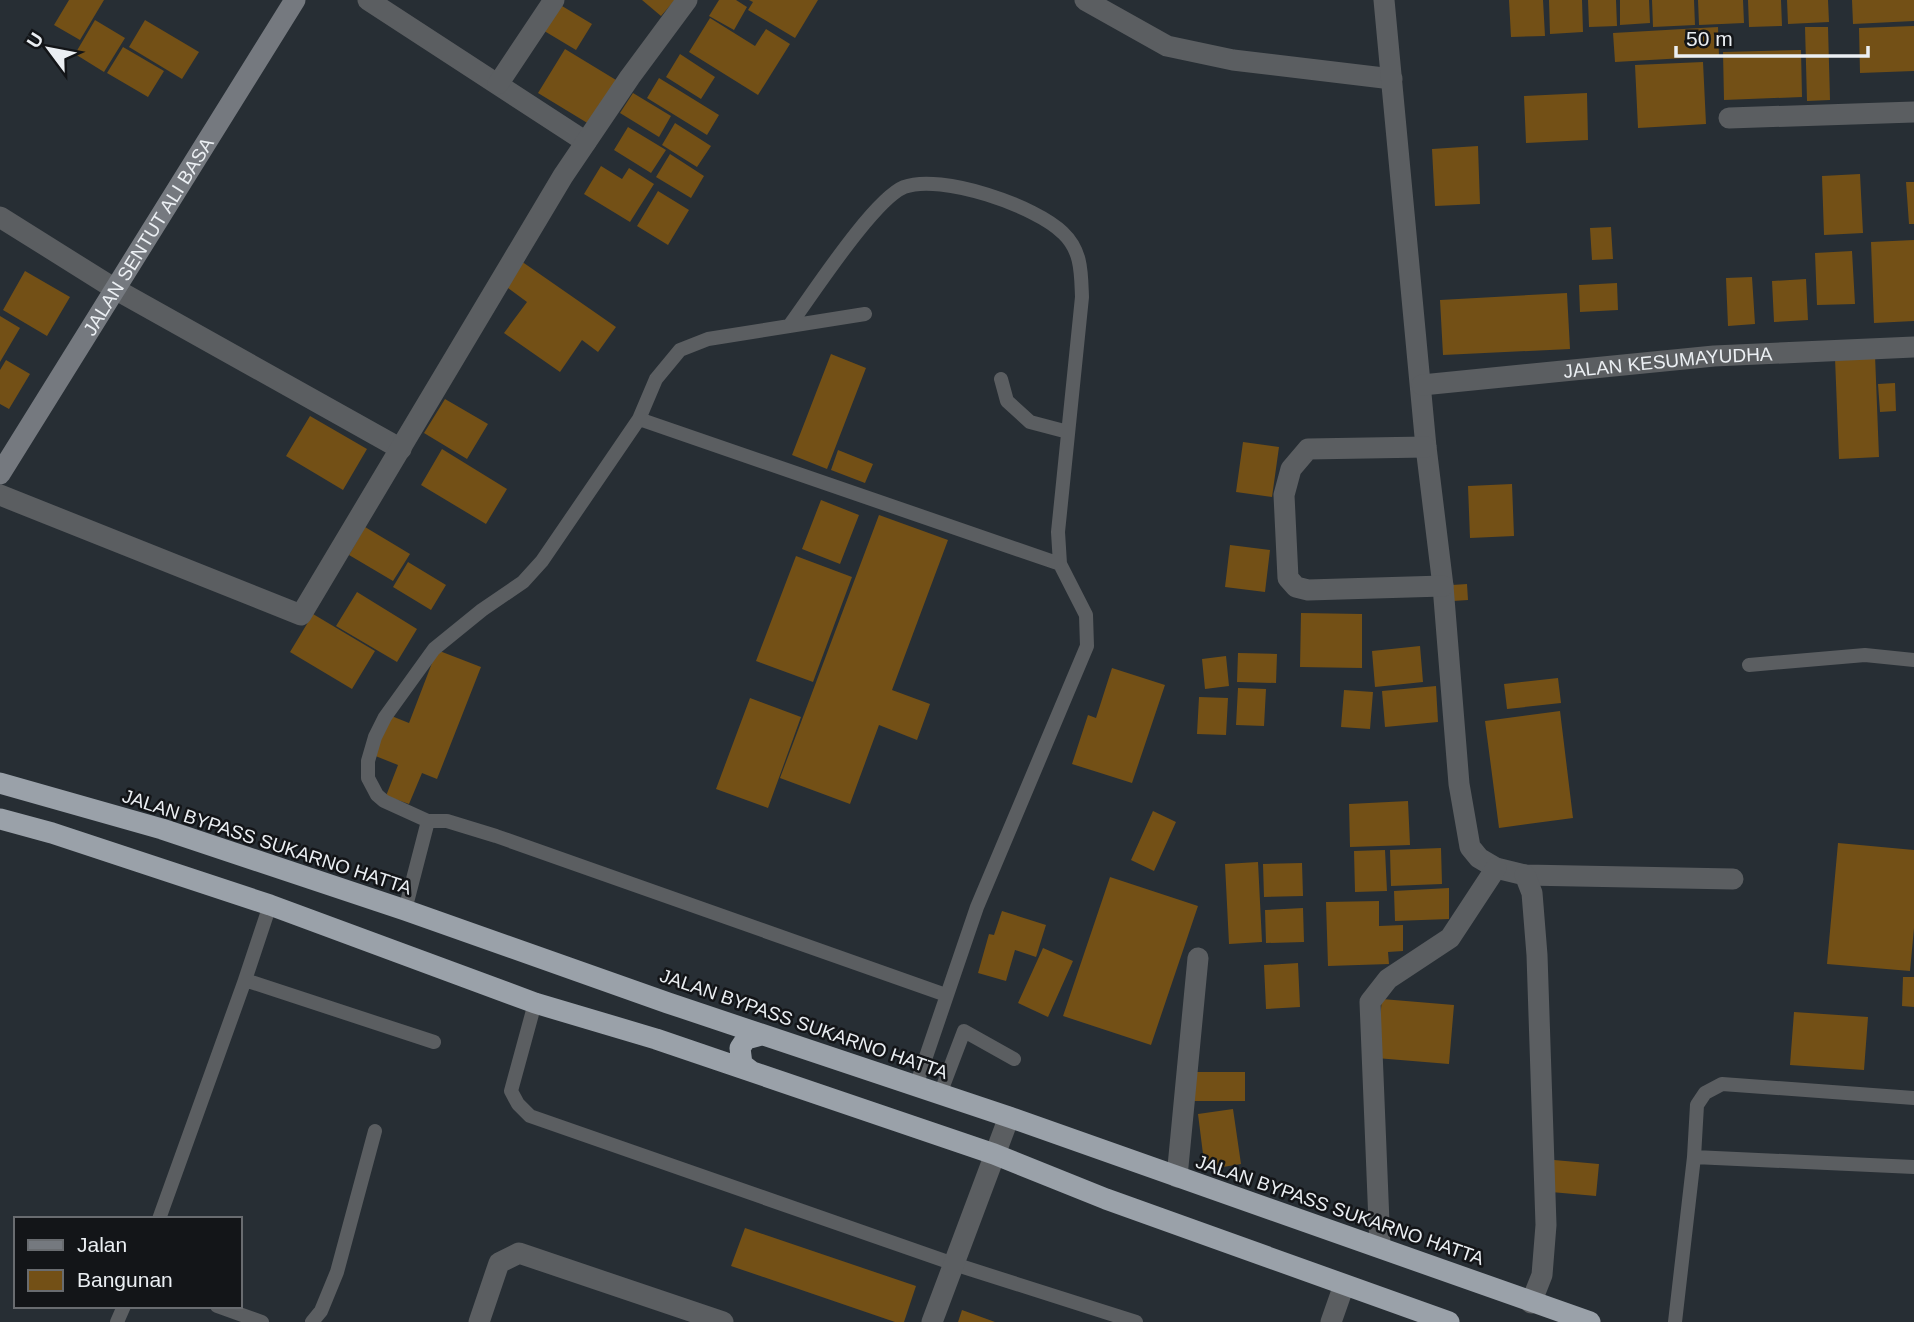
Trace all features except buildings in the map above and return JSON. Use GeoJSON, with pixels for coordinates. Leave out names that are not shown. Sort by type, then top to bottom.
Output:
{"type":"FeatureCollection","features":[{"type":"Feature","properties":{"kind":"highway","name":"JALAN BYPASS SUKARNO HATTA"},"geometry":{"type":"LineString","coordinates":[[0,783],[162,830],[405,910],[761,1035],[1009,1117],[1590,1322]]}},
{"type":"Feature","properties":{"kind":"highway"},"geometry":{"type":"LineString","coordinates":[[0,819],[52,833],[270,905],[535,1003],[656,1039],[994,1154],[1105,1199],[1449,1322]]}},
{"type":"Feature","properties":{"kind":"highway"},"geometry":{"type":"LineString","coordinates":[[656,1039],[666,1037],[676,1028],[677,1014],[668,1003]]}},
{"type":"Feature","properties":{"kind":"highway"},"geometry":{"type":"LineString","coordinates":[[751,1071],[742,1064],[740,1048],[750,1037],[761,1035]]}},
{"type":"Feature","properties":{"kind":"street","name":"JALAN SENTUT ALI BASA"},"geometry":{"type":"LineString","coordinates":[[0,474],[295,0]]}},
{"type":"Feature","properties":{"kind":"street"},"geometry":{"type":"LineString","coordinates":[[368,0],[586,142]]}},
{"type":"Feature","properties":{"kind":"street"},"geometry":{"type":"LineString","coordinates":[[498,84],[554,0]]}},
{"type":"Feature","properties":{"kind":"street"},"geometry":{"type":"LineString","coordinates":[[0,495],[301,615],[586,142],[687,0]]}},
{"type":"Feature","properties":{"kind":"street"},"geometry":{"type":"LineString","coordinates":[[1085,0],[1167,46],[1233,60],[1392,79]]}},
{"type":"Feature","properties":{"kind":"street"},"geometry":{"type":"LineString","coordinates":[[1384,0],[1426,447],[1443,586],[1459,784],[1470,847],[1479,858],[1496,868],[1525,875],[1733,879]]}},
{"type":"Feature","properties":{"kind":"street"},"geometry":{"type":"LineString","coordinates":[[1729,118],[1914,112]]}},
{"type":"Feature","properties":{"kind":"street"},"geometry":{"type":"LineString","coordinates":[[0,217],[115,289],[401,449]]}},
{"type":"Feature","properties":{"kind":"street","name":"JALAN KESUMAYUDHA"},"geometry":{"type":"LineString","coordinates":[[1422,385],[1714,356],[1914,347]]}},
{"type":"Feature","properties":{"kind":"street"},"geometry":{"type":"LineString","coordinates":[[1426,447],[1308,449],[1291,469],[1284,495],[1288,578],[1296,587],[1308,590],[1443,586]]}},
{"type":"Feature","properties":{"kind":"street"},"geometry":{"type":"LineString","coordinates":[[1380,1247],[1370,1002],[1388,979],[1450,938],[1496,868]]}},
{"type":"Feature","properties":{"kind":"street"},"geometry":{"type":"LineString","coordinates":[[1525,875],[1532,893],[1537,956],[1546,1225],[1542,1275],[1531,1303]]}},
{"type":"Feature","properties":{"kind":"street"},"geometry":{"type":"LineString","coordinates":[[1177,1177],[1198,958]]}},
{"type":"Feature","properties":{"kind":"street"},"geometry":{"type":"LineString","coordinates":[[932,1322],[1009,1117]]}},
{"type":"Feature","properties":{"kind":"street"},"geometry":{"type":"LineString","coordinates":[[479,1322],[499,1263],[519,1253],[723,1322]]}},
{"type":"Feature","properties":{"kind":"street"},"geometry":{"type":"LineString","coordinates":[[1331,1322],[1344,1285]]}},
{"type":"Feature","properties":{"kind":"lane"},"geometry":{"type":"LineString","coordinates":[[789,326],[878,206],[904,188],[930,183],[979,192],[1031,211],[1064,233],[1081,261],[1082,297],[1058,532],[1060,564],[1086,615],[1087,646],[977,906],[916,1086]]}},
{"type":"Feature","properties":{"kind":"lane"},"geometry":{"type":"LineString","coordinates":[[865,314],[708,339],[680,350],[656,379],[639,419],[542,561],[523,582],[433,649],[385,717],[375,737],[368,761],[368,778],[377,795],[384,801],[428,821],[447,821],[496,836],[946,995]]}},
{"type":"Feature","properties":{"kind":"lane"},"geometry":{"type":"LineString","coordinates":[[1001,379],[1007,401],[1030,422],[1068,432]]}},
{"type":"Feature","properties":{"kind":"lane"},"geometry":{"type":"LineString","coordinates":[[639,419],[1060,564]]}},
{"type":"Feature","properties":{"kind":"lane"},"geometry":{"type":"LineString","coordinates":[[1749,665],[1865,655],[1914,660]]}},
{"type":"Feature","properties":{"kind":"lane"},"geometry":{"type":"LineString","coordinates":[[405,910],[428,821]]}},
{"type":"Feature","properties":{"kind":"lane"},"geometry":{"type":"LineString","coordinates":[[160,1217],[246,980],[270,905]]}},
{"type":"Feature","properties":{"kind":"lane"},"geometry":{"type":"LineString","coordinates":[[246,980],[434,1042]]}},
{"type":"Feature","properties":{"kind":"lane"},"geometry":{"type":"LineString","coordinates":[[535,1003],[510,1091],[517,1104],[530,1116],[954,1264],[1136,1322]]}},
{"type":"Feature","properties":{"kind":"lane"},"geometry":{"type":"LineString","coordinates":[[940,1094],[964,1031],[1014,1059]]}},
{"type":"Feature","properties":{"kind":"lane"},"geometry":{"type":"LineString","coordinates":[[1675,1322],[1694,1157],[1697,1105],[1705,1093],[1722,1084],[1914,1098]]}},
{"type":"Feature","properties":{"kind":"lane"},"geometry":{"type":"LineString","coordinates":[[312,1322],[321,1311],[337,1272],[374,1131]]}},
{"type":"Feature","properties":{"kind":"lane"},"geometry":{"type":"LineString","coordinates":[[1694,1157],[1914,1167]]}},
{"type":"Feature","properties":{"kind":"lane"},"geometry":{"type":"LineString","coordinates":[[223,1308],[262,1322]]}}]}
